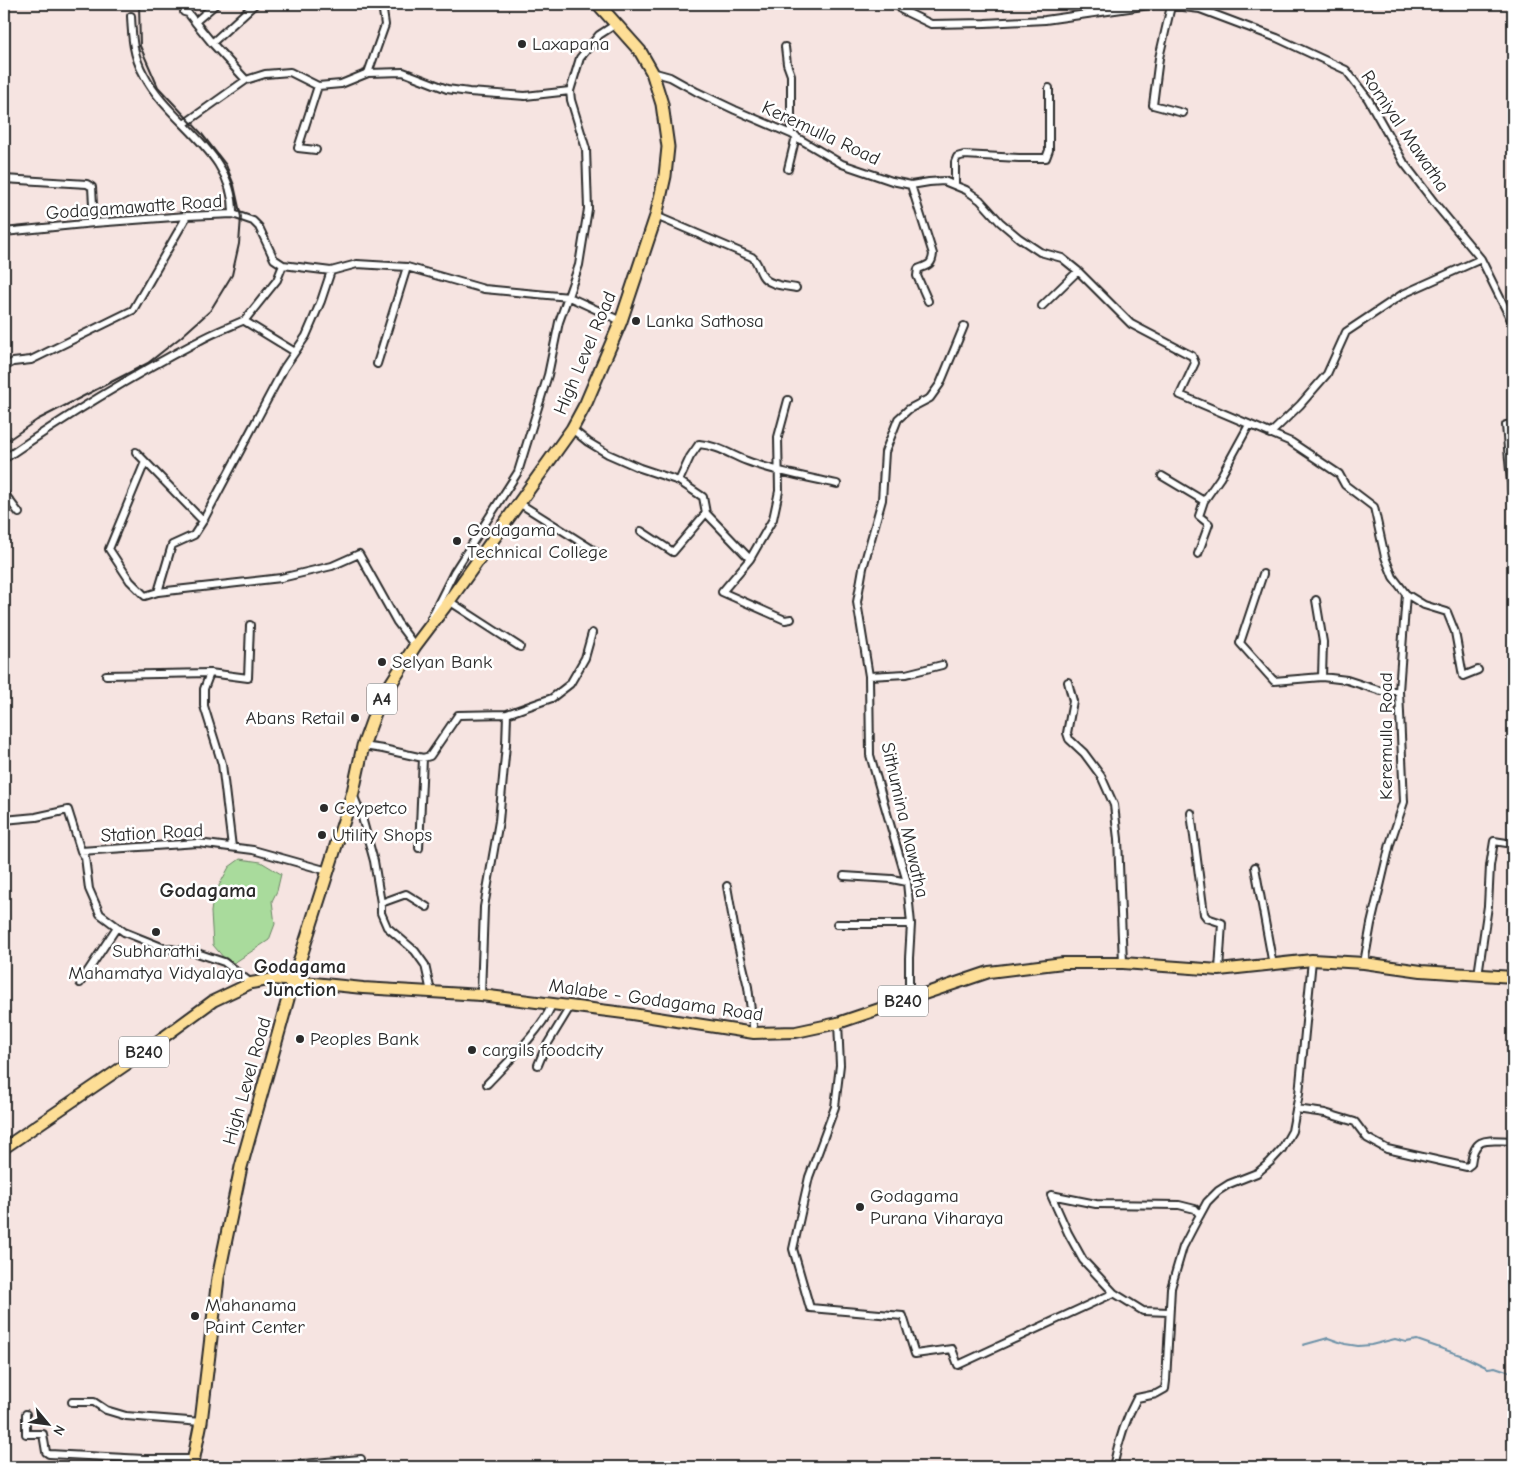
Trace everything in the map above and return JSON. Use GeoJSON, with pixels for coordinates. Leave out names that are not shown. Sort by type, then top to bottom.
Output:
{"type":"FeatureCollection","features":[{"type":"Feature","properties":{"kind":"highway","name":"High Level Road"},"geometry":{"type":"LineString","coordinates":[[193,1463],[201,1422],[218,1278],[241,1166],[293,981],[353,792],[363,746],[375,713],[385,693],[418,641],[449,601],[572,429],[586,403],[621,321],[656,216],[665,176],[668,147],[662,104],[652,72],[640,51],[598,4]]}},
{"type":"Feature","properties":{"kind":"main road","name":"Malabe - Godagama Road"},"geometry":{"type":"LineString","coordinates":[[293,981],[363,988],[481,995],[632,1014],[754,1033],[796,1032],[838,1023],[989,972],[1063,963],[1124,963],[1219,970],[1312,960],[1364,963],[1421,971],[1513,977]]}},
{"type":"Feature","properties":{"kind":"main road","name":"B240"},"geometry":{"type":"LineString","coordinates":[[4,1148],[127,1064],[213,1001],[251,983],[274,978],[293,981]]}},
{"type":"Feature","properties":{"kind":"street"},"geometry":{"type":"LineString","coordinates":[[196,22],[216,4]]}},
{"type":"Feature","properties":{"kind":"street"},"geometry":{"type":"LineString","coordinates":[[212,42],[255,4]]}},
{"type":"Feature","properties":{"kind":"street"},"geometry":{"type":"LineString","coordinates":[[368,73],[385,25],[382,4]]}},
{"type":"Feature","properties":{"kind":"street","name":"Romiyal Mawatha"},"geometry":{"type":"LineString","coordinates":[[897,4],[902,10],[931,24],[1045,20],[1157,4],[1200,9],[1277,38],[1346,70],[1368,99],[1404,163],[1437,206],[1482,259],[1513,324]]}},
{"type":"Feature","properties":{"kind":"street"},"geometry":{"type":"LineString","coordinates":[[1171,6],[1159,58],[1153,105],[1183,113]]}},
{"type":"Feature","properties":{"kind":"street"},"geometry":{"type":"LineString","coordinates":[[184,12],[188,13],[246,80]]}},
{"type":"Feature","properties":{"kind":"street"},"geometry":{"type":"LineString","coordinates":[[131,16],[133,48],[144,76],[163,102],[214,156],[234,200],[233,214]]}},
{"type":"Feature","properties":{"kind":"street"},"geometry":{"type":"LineString","coordinates":[[145,462],[109,549],[130,581],[145,596],[158,592],[281,578],[332,566],[359,554],[397,622],[418,641],[454,572],[518,472],[548,375],[559,322],[579,265],[588,209],[586,149],[570,91],[580,58],[599,35],[616,24]]}},
{"type":"Feature","properties":{"kind":"street"},"geometry":{"type":"LineString","coordinates":[[785,47],[787,64],[791,75],[793,135],[788,169]]}},
{"type":"Feature","properties":{"kind":"street"},"geometry":{"type":"LineString","coordinates":[[184,124],[246,80],[265,74],[290,72],[318,86],[341,84],[368,73],[403,72],[447,88],[469,92],[525,96],[570,91]]}},
{"type":"Feature","properties":{"kind":"street","name":"Keremulla Road"},"geometry":{"type":"LineString","coordinates":[[652,72],[670,77],[735,110],[793,135],[842,164],[910,185],[944,181],[966,190],[980,200],[1018,238],[1040,252],[1062,258],[1078,270],[1131,324],[1192,356],[1195,363],[1180,395],[1291,442],[1339,474],[1345,485],[1374,507],[1385,556],[1393,577],[1406,594],[1424,605],[1447,612],[1455,632],[1463,676],[1478,670]]}},
{"type":"Feature","properties":{"kind":"street"},"geometry":{"type":"LineString","coordinates":[[316,150],[298,148],[318,86]]}},
{"type":"Feature","properties":{"kind":"street"},"geometry":{"type":"LineString","coordinates":[[954,185],[957,157],[964,155],[1046,158],[1049,150],[1049,88]]}},
{"type":"Feature","properties":{"kind":"street"},"geometry":{"type":"LineString","coordinates":[[4,179],[87,184],[92,187],[94,222]]}},
{"type":"Feature","properties":{"kind":"street"},"geometry":{"type":"LineString","coordinates":[[910,185],[933,254],[933,260],[927,266],[918,269],[917,276],[928,301]]}},
{"type":"Feature","properties":{"kind":"street","name":"Godagamawatte Road"},"geometry":{"type":"LineString","coordinates":[[4,232],[94,222],[233,214],[253,221],[259,228],[274,259],[283,265]]}},
{"type":"Feature","properties":{"kind":"street"},"geometry":{"type":"LineString","coordinates":[[4,365],[31,360],[133,310],[187,216]]}},
{"type":"Feature","properties":{"kind":"street"},"geometry":{"type":"LineString","coordinates":[[656,216],[752,257],[757,262],[762,275],[766,279],[777,285],[796,288]]}},
{"type":"Feature","properties":{"kind":"street"},"geometry":{"type":"LineString","coordinates":[[1270,434],[1300,405],[1327,374],[1346,332],[1403,294],[1482,259]]}},
{"type":"Feature","properties":{"kind":"street"},"geometry":{"type":"LineString","coordinates":[[4,459],[42,432],[131,378],[199,341],[245,320],[277,280],[283,265],[332,271],[357,264],[407,267],[484,289],[569,297],[621,321]]}},
{"type":"Feature","properties":{"kind":"street"},"geometry":{"type":"LineString","coordinates":[[377,364],[407,267]]}},
{"type":"Feature","properties":{"kind":"street"},"geometry":{"type":"LineString","coordinates":[[1042,306],[1078,270]]}},
{"type":"Feature","properties":{"kind":"street"},"geometry":{"type":"LineString","coordinates":[[158,592],[172,545],[194,535],[284,368],[306,336],[332,271]]}},
{"type":"Feature","properties":{"kind":"street"},"geometry":{"type":"LineString","coordinates":[[245,320],[295,352]]}},
{"type":"Feature","properties":{"kind":"street","name":"Sithumina Mawatha"},"geometry":{"type":"LineString","coordinates":[[909,1000],[909,958],[912,924],[906,882],[870,754],[869,676],[857,602],[863,568],[882,500],[885,452],[898,418],[909,409],[930,398],[940,384],[964,326]]}},
{"type":"Feature","properties":{"kind":"street"},"geometry":{"type":"LineString","coordinates":[[788,400],[778,438],[779,491],[774,519],[750,559],[722,592],[785,620],[791,619]]}},
{"type":"Feature","properties":{"kind":"street"},"geometry":{"type":"LineString","coordinates":[[1513,424],[1506,424],[1513,495]]}},
{"type":"Feature","properties":{"kind":"street"},"geometry":{"type":"LineString","coordinates":[[1198,554],[1209,524],[1199,516],[1204,501],[1220,478],[1249,425]]}},
{"type":"Feature","properties":{"kind":"street"},"geometry":{"type":"LineString","coordinates":[[572,429],[588,442],[608,454],[640,468],[680,481],[704,497],[706,513],[750,559]]}},
{"type":"Feature","properties":{"kind":"street"},"geometry":{"type":"LineString","coordinates":[[680,481],[690,457],[699,444],[713,445],[746,461],[778,471],[837,484]]}},
{"type":"Feature","properties":{"kind":"street"},"geometry":{"type":"LineString","coordinates":[[136,452],[202,521]]}},
{"type":"Feature","properties":{"kind":"street"},"geometry":{"type":"LineString","coordinates":[[1162,476],[1204,501]]}},
{"type":"Feature","properties":{"kind":"street"},"geometry":{"type":"LineString","coordinates":[[4,494],[19,513]]}},
{"type":"Feature","properties":{"kind":"street"},"geometry":{"type":"LineString","coordinates":[[519,502],[596,551]]}},
{"type":"Feature","properties":{"kind":"street"},"geometry":{"type":"LineString","coordinates":[[641,531],[673,552],[706,513]]}},
{"type":"Feature","properties":{"kind":"street"},"geometry":{"type":"LineString","coordinates":[[1263,574],[1240,643],[1274,681],[1322,677],[1347,680],[1381,691],[1399,691]]}},
{"type":"Feature","properties":{"kind":"street","name":"Keremulla Road"},"geometry":{"type":"LineString","coordinates":[[1364,963],[1390,844],[1404,802],[1399,691],[1406,594]]}},
{"type":"Feature","properties":{"kind":"street"},"geometry":{"type":"LineString","coordinates":[[1316,600],[1323,642],[1322,677]]}},
{"type":"Feature","properties":{"kind":"street"},"geometry":{"type":"LineString","coordinates":[[449,601],[520,647]]}},
{"type":"Feature","properties":{"kind":"street"},"geometry":{"type":"LineString","coordinates":[[106,675],[210,673],[248,678],[250,625]]}},
{"type":"Feature","properties":{"kind":"street"},"geometry":{"type":"LineString","coordinates":[[363,746],[423,758],[430,756],[458,715],[507,714],[552,698],[570,684],[585,658],[592,633]]}},
{"type":"Feature","properties":{"kind":"street"},"geometry":{"type":"LineString","coordinates":[[869,676],[906,674],[942,665]]}},
{"type":"Feature","properties":{"kind":"street"},"geometry":{"type":"LineString","coordinates":[[210,673],[204,688],[204,706],[222,764],[232,848]]}},
{"type":"Feature","properties":{"kind":"street"},"geometry":{"type":"LineString","coordinates":[[1068,682],[1073,701],[1067,733],[1068,739],[1084,753],[1101,776],[1114,805],[1118,839],[1124,963]]}},
{"type":"Feature","properties":{"kind":"street"},"geometry":{"type":"LineString","coordinates":[[481,995],[484,907],[499,821],[507,714]]}},
{"type":"Feature","properties":{"kind":"street"},"geometry":{"type":"LineString","coordinates":[[419,848],[423,758]]}},
{"type":"Feature","properties":{"kind":"street"},"geometry":{"type":"LineString","coordinates":[[353,792],[374,861],[380,913],[387,927],[415,951],[425,966],[431,992]]}},
{"type":"Feature","properties":{"kind":"street","name":"Station Road"},"geometry":{"type":"LineString","coordinates":[[4,820],[36,817],[68,810],[81,851],[198,843],[253,850],[328,871]]}},
{"type":"Feature","properties":{"kind":"street"},"geometry":{"type":"LineString","coordinates":[[1191,813],[1204,914],[1207,918],[1222,923],[1219,970]]}},
{"type":"Feature","properties":{"kind":"street"},"geometry":{"type":"LineString","coordinates":[[1478,975],[1488,906],[1490,866],[1494,841],[1513,844]]}},
{"type":"Feature","properties":{"kind":"street"},"geometry":{"type":"LineString","coordinates":[[81,851],[85,857],[89,889],[100,914],[124,932],[164,948],[197,953],[224,962],[251,983]]}},
{"type":"Feature","properties":{"kind":"street"},"geometry":{"type":"LineString","coordinates":[[1255,867],[1274,965]]}},
{"type":"Feature","properties":{"kind":"street"},"geometry":{"type":"LineString","coordinates":[[844,876],[892,879],[906,882]]}},
{"type":"Feature","properties":{"kind":"street"},"geometry":{"type":"LineString","coordinates":[[727,886],[736,937],[748,986],[754,1033]]}},
{"type":"Feature","properties":{"kind":"street"},"geometry":{"type":"LineString","coordinates":[[380,902],[406,894],[427,907]]}},
{"type":"Feature","properties":{"kind":"street"},"geometry":{"type":"LineString","coordinates":[[837,924],[912,924]]}},
{"type":"Feature","properties":{"kind":"street"},"geometry":{"type":"LineString","coordinates":[[80,983],[118,927]]}},
{"type":"Feature","properties":{"kind":"street"},"geometry":{"type":"LineString","coordinates":[[1113,1467],[1118,1444],[1128,1415],[1137,1398],[1156,1394],[1165,1389],[1171,1288],[1183,1247],[1200,1215],[1218,1190],[1257,1173],[1270,1162],[1282,1149],[1292,1131],[1299,1094],[1312,960]]}},
{"type":"Feature","properties":{"kind":"street"},"geometry":{"type":"LineString","coordinates":[[488,1084],[526,1042],[549,1012],[552,1004]]}},
{"type":"Feature","properties":{"kind":"street"},"geometry":{"type":"LineString","coordinates":[[538,1066],[545,1048],[570,1007]]}},
{"type":"Feature","properties":{"kind":"street"},"geometry":{"type":"LineString","coordinates":[[838,1023],[840,1065],[834,1107],[809,1177],[792,1249],[810,1308],[903,1316],[915,1354],[952,1349],[958,1365],[1114,1293]]}},
{"type":"Feature","properties":{"kind":"street"},"geometry":{"type":"LineString","coordinates":[[1296,1108],[1325,1112],[1355,1122],[1367,1138],[1387,1149],[1467,1167],[1471,1164],[1472,1153],[1476,1145],[1484,1141],[1513,1141]]}},
{"type":"Feature","properties":{"kind":"street"},"geometry":{"type":"LineString","coordinates":[[1169,1312],[1143,1311],[1114,1293],[1083,1260],[1068,1233],[1051,1195],[1096,1204],[1179,1205],[1195,1209],[1200,1215]]}},
{"type":"Feature","properties":{"kind":"street"},"geometry":{"type":"LineString","coordinates":[[72,1402],[94,1402],[106,1410],[126,1416],[201,1422]]}},
{"type":"Feature","properties":{"kind":"street"},"geometry":{"type":"LineString","coordinates":[[26,1414],[26,1434],[43,1434],[46,1452],[49,1454],[193,1463]]}},
{"type":"Feature","properties":{"kind":"street"},"geometry":{"type":"LineString","coordinates":[[268,1467],[361,1459]]}},
{"type":"Feature","properties":{"kind":"green space"},"geometry":{"type":"Polygon","coordinates":[[[240,859],[261,862],[281,874],[277,891],[272,901],[275,924],[269,940],[234,963],[224,958],[213,945],[211,912],[213,897],[229,867],[240,859]]]}},
{"type":"Feature","properties":{"kind":"waterway"},"geometry":{"type":"LineString","coordinates":[[1303,1345],[1328,1338],[1358,1346],[1395,1339],[1406,1342],[1417,1340],[1463,1356],[1488,1368],[1495,1367],[1513,1373]]}},
{"type":"Feature","properties":{"kind":"railway"},"geometry":{"type":"LineString","coordinates":[[4,443],[37,420],[148,363],[210,311],[232,275],[239,244],[241,217],[234,185],[226,165],[202,134],[158,87],[140,46],[139,4]]}},
{"type":"Feature","properties":{"kind":"place","name":"Laxapana"},"geometry":{"type":"Point","coordinates":[522,44]}},
{"type":"Feature","properties":{"kind":"place","name":"Lanka Sathosa"},"geometry":{"type":"Point","coordinates":[636,321]}},
{"type":"Feature","properties":{"kind":"place","name":"Godagama Technical College"},"geometry":{"type":"Point","coordinates":[457,541]}},
{"type":"Feature","properties":{"kind":"place","name":"Selyan Bank"},"geometry":{"type":"Point","coordinates":[382,662]}},
{"type":"Feature","properties":{"kind":"place","name":"Abans Retail"},"geometry":{"type":"Point","coordinates":[355,718]}},
{"type":"Feature","properties":{"kind":"place","name":"Ceypetco"},"geometry":{"type":"Point","coordinates":[324,808]}},
{"type":"Feature","properties":{"kind":"place","name":"Utility Shops"},"geometry":{"type":"Point","coordinates":[322,835]}},
{"type":"Feature","properties":{"kind":"place","name":"Subharathi Mahamatya Vidyalaya"},"geometry":{"type":"Point","coordinates":[156,932]}},
{"type":"Feature","properties":{"kind":"place","name":"Peoples Bank"},"geometry":{"type":"Point","coordinates":[300,1039]}},
{"type":"Feature","properties":{"kind":"place","name":"cargils foodcity"},"geometry":{"type":"Point","coordinates":[472,1050]}},
{"type":"Feature","properties":{"kind":"place","name":"Godagama Purana Viharaya"},"geometry":{"type":"Point","coordinates":[860,1207]}},
{"type":"Feature","properties":{"kind":"place","name":"Mahanama Paint Center"},"geometry":{"type":"Point","coordinates":[195,1316]}},
{"type":"Feature","properties":{"kind":"district","name":"Godagama"},"geometry":{"type":"Point","coordinates":[208,890]}},
{"type":"Feature","properties":{"kind":"district","name":"Godagama Junction"},"geometry":{"type":"Point","coordinates":[300,978]}}]}
